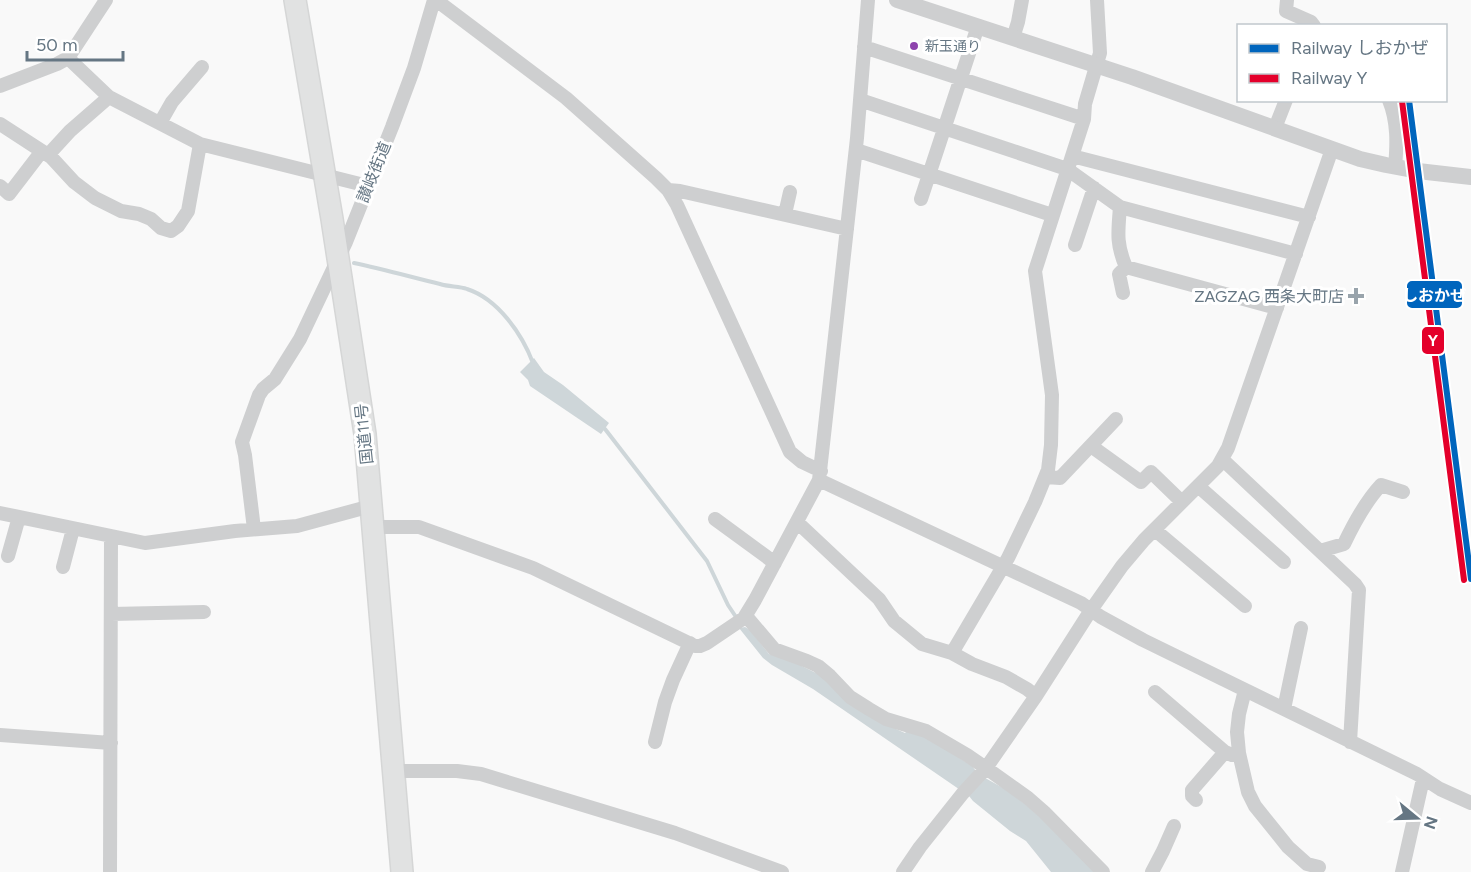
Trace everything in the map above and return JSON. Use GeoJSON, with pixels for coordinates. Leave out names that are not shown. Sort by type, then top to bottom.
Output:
{"type":"FeatureCollection","features":[{"type":"Feature","properties":{"kind":"highway","name":"国道11号"},"geometry":{"type":"LineString","coordinates":[[295,0],[365,434],[402,872]]}},
{"type":"Feature","properties":{"kind":"street"},"geometry":{"type":"LineString","coordinates":[[0,86],[68,58],[106,0]]}},
{"type":"Feature","properties":{"kind":"street"},"geometry":{"type":"LineString","coordinates":[[435,0],[566,98],[668,190],[677,205],[790,452],[820,476],[1002,567],[1081,603],[1143,640],[1471,803]]}},
{"type":"Feature","properties":{"kind":"street","name":"讃岐街道"},"geometry":{"type":"LineString","coordinates":[[254,529],[242,442],[259,395],[275,379],[300,339],[338,258],[410,78],[435,0]]}},
{"type":"Feature","properties":{"kind":"street"},"geometry":{"type":"LineString","coordinates":[[0,513],[146,543],[372,516],[418,527],[533,568],[700,646],[741,619],[775,563],[820,476],[856,150],[868,0]]}},
{"type":"Feature","properties":{"kind":"street"},"geometry":{"type":"LineString","coordinates":[[897,0],[1097,65],[1360,159],[1395,167],[1471,177]]}},
{"type":"Feature","properties":{"kind":"street"},"geometry":{"type":"LineString","coordinates":[[1012,38],[1022,0]]}},
{"type":"Feature","properties":{"kind":"street"},"geometry":{"type":"LineString","coordinates":[[952,653],[1013,548],[1048,470],[1052,395],[1035,271],[1084,119],[1085,104],[1100,53],[1097,0]]}},
{"type":"Feature","properties":{"kind":"street"},"geometry":{"type":"LineString","coordinates":[[1287,0],[1286,11],[1311,21],[1313,24]]}},
{"type":"Feature","properties":{"kind":"street"},"geometry":{"type":"LineString","coordinates":[[921,199],[978,26]]}},
{"type":"Feature","properties":{"kind":"street"},"geometry":{"type":"LineString","coordinates":[[864,47],[1084,119]]}},
{"type":"Feature","properties":{"kind":"street"},"geometry":{"type":"LineString","coordinates":[[68,58],[109,97],[200,144],[368,186]]}},
{"type":"Feature","properties":{"kind":"street"},"geometry":{"type":"LineString","coordinates":[[160,123],[172,102],[202,67]]}},
{"type":"Feature","properties":{"kind":"street"},"geometry":{"type":"LineString","coordinates":[[0,186],[9,194],[45,153],[109,97]]}},
{"type":"Feature","properties":{"kind":"street"},"geometry":{"type":"LineString","coordinates":[[860,100],[944,128],[1070,162],[1309,217]]}},
{"type":"Feature","properties":{"kind":"street"},"geometry":{"type":"LineString","coordinates":[[1275,128],[1285,102]]}},
{"type":"Feature","properties":{"kind":"street"},"geometry":{"type":"LineString","coordinates":[[1390,102],[1394,112],[1397,145],[1395,167]]}},
{"type":"Feature","properties":{"kind":"street"},"geometry":{"type":"LineString","coordinates":[[0,124],[45,153],[74,182],[95,198],[120,211],[140,214],[152,219],[161,228],[171,231],[178,226],[188,211],[200,144]]}},
{"type":"Feature","properties":{"kind":"street"},"geometry":{"type":"LineString","coordinates":[[903,872],[920,847],[984,770],[1122,566],[1218,466],[1228,448],[1332,149]]}},
{"type":"Feature","properties":{"kind":"street"},"geometry":{"type":"LineString","coordinates":[[856,150],[1052,215]]}},
{"type":"Feature","properties":{"kind":"street"},"geometry":{"type":"LineString","coordinates":[[1070,162],[1094,188],[1120,207],[1296,254]]}},
{"type":"Feature","properties":{"kind":"street"},"geometry":{"type":"LineString","coordinates":[[1075,245],[1094,188]]}},
{"type":"Feature","properties":{"kind":"street"},"geometry":{"type":"LineString","coordinates":[[668,190],[847,229]]}},
{"type":"Feature","properties":{"kind":"street"},"geometry":{"type":"LineString","coordinates":[[785,214],[790,192]]}},
{"type":"Feature","properties":{"kind":"street"},"geometry":{"type":"LineString","coordinates":[[1120,207],[1118,250],[1126,267],[1277,308]]}},
{"type":"Feature","properties":{"kind":"street"},"geometry":{"type":"LineString","coordinates":[[1122,293],[1119,274],[1126,267]]}},
{"type":"Feature","properties":{"kind":"street"},"geometry":{"type":"LineString","coordinates":[[1046,477],[1060,478],[1116,419]]}},
{"type":"Feature","properties":{"kind":"street"},"geometry":{"type":"LineString","coordinates":[[1091,446],[1141,482],[1152,472],[1182,502]]}},
{"type":"Feature","properties":{"kind":"street"},"geometry":{"type":"LineString","coordinates":[[1222,459],[1359,590],[1350,742]]}},
{"type":"Feature","properties":{"kind":"street"},"geometry":{"type":"LineString","coordinates":[[1320,551],[1344,544],[1360,514],[1381,485],[1402,492]]}},
{"type":"Feature","properties":{"kind":"street"},"geometry":{"type":"LineString","coordinates":[[1198,486],[1284,562]]}},
{"type":"Feature","properties":{"kind":"street"},"geometry":{"type":"LineString","coordinates":[[8,556],[19,517]]}},
{"type":"Feature","properties":{"kind":"street"},"geometry":{"type":"LineString","coordinates":[[715,519],[775,563]]}},
{"type":"Feature","properties":{"kind":"street"},"geometry":{"type":"LineString","coordinates":[[797,522],[874,594],[894,621],[922,644],[952,653],[972,664],[1006,677],[1036,696]]}},
{"type":"Feature","properties":{"kind":"street"},"geometry":{"type":"LineString","coordinates":[[63,567],[73,529]]}},
{"type":"Feature","properties":{"kind":"street"},"geometry":{"type":"LineString","coordinates":[[1155,530],[1245,606]]}},
{"type":"Feature","properties":{"kind":"street"},"geometry":{"type":"LineString","coordinates":[[110,872],[111,536]]}},
{"type":"Feature","properties":{"kind":"street"},"geometry":{"type":"LineString","coordinates":[[111,614],[204,612]]}},
{"type":"Feature","properties":{"kind":"street"},"geometry":{"type":"LineString","coordinates":[[741,619],[774,649],[818,666],[850,697],[886,719],[926,731],[967,755],[984,770],[1028,798],[1103,872]]}},
{"type":"Feature","properties":{"kind":"street"},"geometry":{"type":"LineString","coordinates":[[1284,709],[1301,628]]}},
{"type":"Feature","properties":{"kind":"street"},"geometry":{"type":"LineString","coordinates":[[655,742],[665,702],[690,643]]}},
{"type":"Feature","properties":{"kind":"street"},"geometry":{"type":"LineString","coordinates":[[1196,800],[1192,796],[1192,790],[1232,753],[1245,690]]}},
{"type":"Feature","properties":{"kind":"street"},"geometry":{"type":"LineString","coordinates":[[1155,692],[1232,753],[1255,806],[1288,847],[1306,864],[1319,867]]}},
{"type":"Feature","properties":{"kind":"street"},"geometry":{"type":"LineString","coordinates":[[0,735],[111,743]]}},
{"type":"Feature","properties":{"kind":"street"},"geometry":{"type":"LineString","coordinates":[[394,771],[457,771],[481,774],[675,833],[778,871]]}},
{"type":"Feature","properties":{"kind":"street"},"geometry":{"type":"LineString","coordinates":[[1402,872],[1423,778]]}},
{"type":"Feature","properties":{"kind":"street"},"geometry":{"type":"LineString","coordinates":[[1152,872],[1174,826]]}},
{"type":"Feature","properties":{"kind":"shaded area"},"geometry":{"type":"Polygon","coordinates":[[[534,358],[544,372],[609,423],[601,434],[530,386],[528,380],[520,372],[534,358]]]}},
{"type":"Feature","properties":{"kind":"shaded area"},"geometry":{"type":"Polygon","coordinates":[[[745,627],[769,654],[794,662],[818,674],[885,724],[905,733],[907,731],[930,739],[972,766],[1030,808],[1095,872],[1051,872],[1026,841],[1010,831],[969,796],[813,689],[763,658],[739,628],[745,627]]]}},
{"type":"Feature","properties":{"kind":"waterway"},"geometry":{"type":"LineString","coordinates":[[354,263],[464,288],[478,294],[499,309],[508,319],[533,363]]}},
{"type":"Feature","properties":{"kind":"waterway"},"geometry":{"type":"LineString","coordinates":[[601,426],[707,561],[728,605],[738,620]]}},
{"type":"Feature","properties":{"kind":"rail line","name":"Y"},"geometry":{"type":"LineString","coordinates":[[1402,102],[1464,580]]}},
{"type":"Feature","properties":{"kind":"rail line","name":"しおかぜ"},"geometry":{"type":"LineString","coordinates":[[1409,102],[1471,579]]}},
{"type":"Feature","properties":{"kind":"place","name":"新玉通り"},"geometry":{"type":"Point","coordinates":[914,46]}},
{"type":"Feature","properties":{"kind":"place","name":"ZAGZAG 西条大町店"},"geometry":{"type":"Point","coordinates":[1356,296]}}]}
